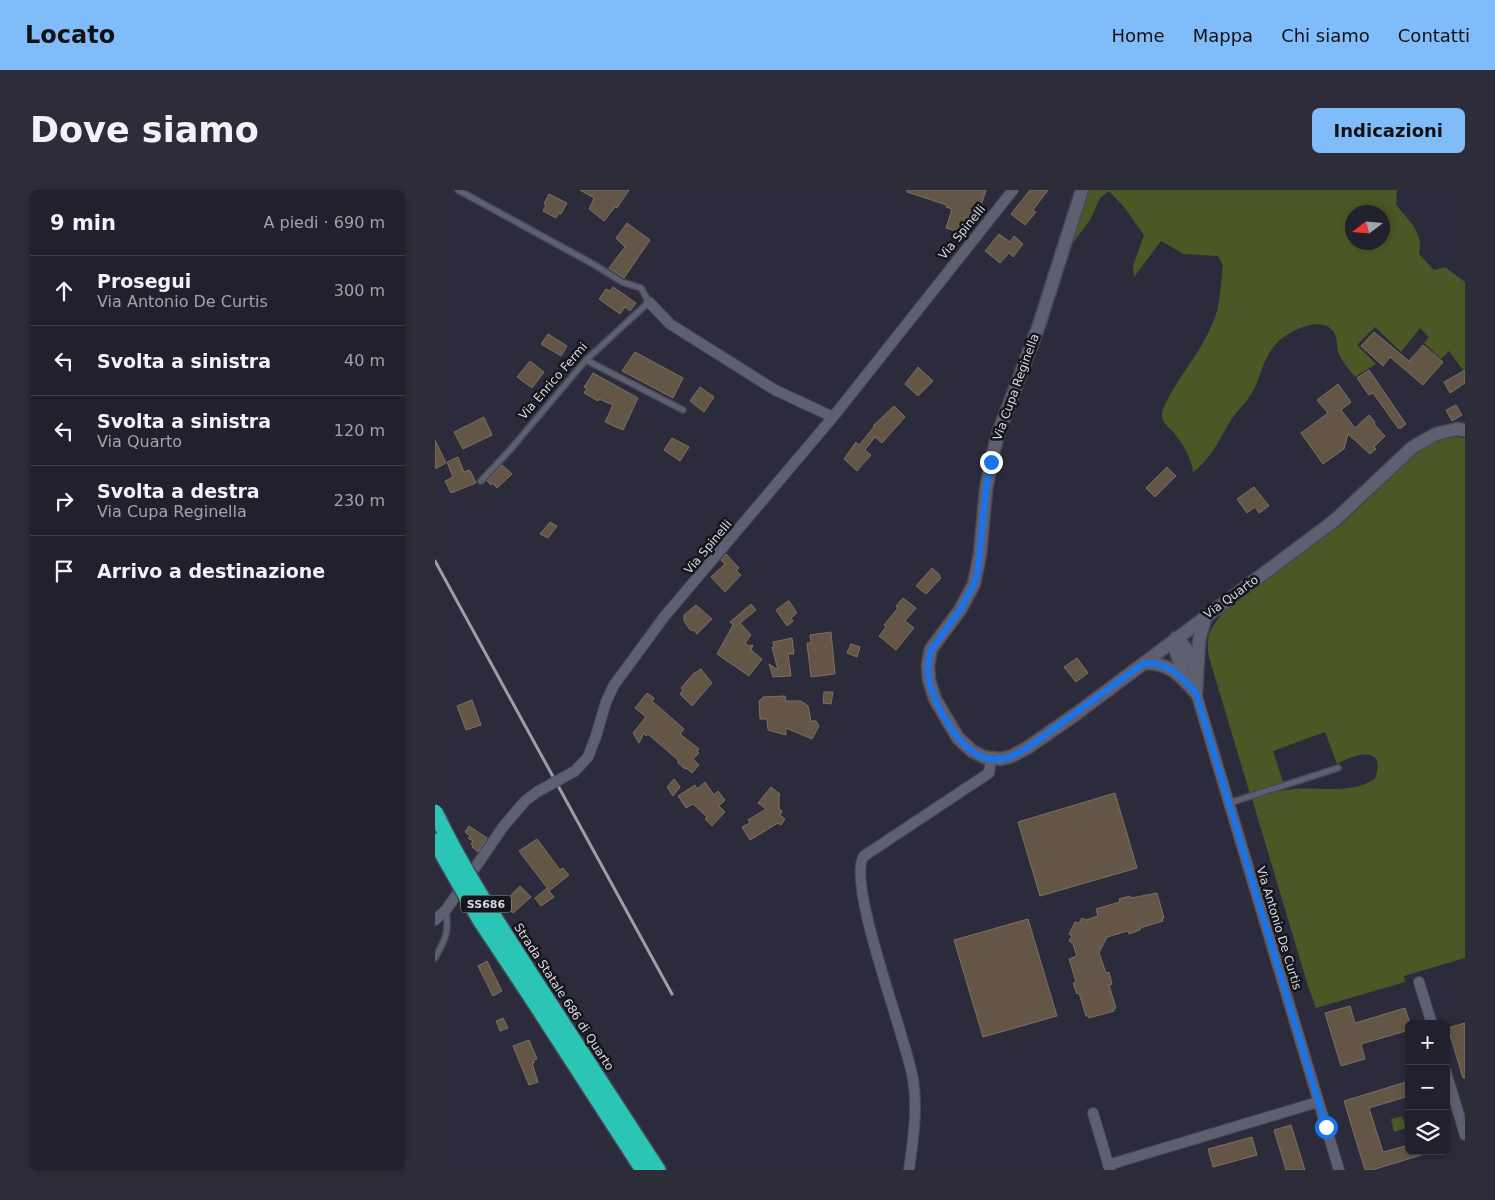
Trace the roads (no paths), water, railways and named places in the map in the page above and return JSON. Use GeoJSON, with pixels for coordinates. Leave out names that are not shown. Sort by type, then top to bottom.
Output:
{"type":"FeatureCollection","features":[{"type":"Feature","properties":{"kind":"highway","name":"Strada Statale 686 di Quarto"},"geometry":{"type":"LineString","coordinates":[[435,812],[447,838],[538,997],[643,1170]]}},
{"type":"Feature","properties":{"kind":"highway","name":"Strada Statale 686 di Quarto"},"geometry":{"type":"LineString","coordinates":[[435,841],[480,920],[538,997],[658,1170]]}},
{"type":"Feature","properties":{"kind":"street","name":"Via Spinelli"},"geometry":{"type":"LineString","coordinates":[[435,920],[447,910],[503,827],[525,801],[537,792],[575,771],[588,757],[605,702],[620,677],[664,617],[833,417],[1013,190]]}},
{"type":"Feature","properties":{"kind":"street","name":"Via Cupa Reginella"},"geometry":{"type":"LineString","coordinates":[[991,759],[977,755],[958,738],[935,699],[930,684],[927,664],[931,650],[960,610],[974,584],[979,562],[986,490],[998,434],[1039,325],[1082,190]]}},
{"type":"Feature","properties":{"kind":"street"},"geometry":{"type":"LineString","coordinates":[[649,302],[670,324],[775,390],[833,417]]}},
{"type":"Feature","properties":{"kind":"street","name":"Via Quarto"},"geometry":{"type":"LineString","coordinates":[[991,759],[1007,758],[1027,748],[1144,663],[1334,521],[1413,447],[1436,434],[1449,430],[1465,430]]}},
{"type":"Feature","properties":{"kind":"street"},"geometry":{"type":"LineString","coordinates":[[1192,681],[1206,615]]}},
{"type":"Feature","properties":{"kind":"street"},"geometry":{"type":"LineString","coordinates":[[1176,638],[1190,654],[1192,681],[1196,693]]}},
{"type":"Feature","properties":{"kind":"street"},"geometry":{"type":"LineString","coordinates":[[1144,663],[1157,663],[1169,667],[1192,681]]}},
{"type":"Feature","properties":{"kind":"street","name":"Via Antonio De Curtis"},"geometry":{"type":"LineString","coordinates":[[1196,693],[1339,1170]]}},
{"type":"Feature","properties":{"kind":"street"},"geometry":{"type":"LineString","coordinates":[[909,1170],[916,1104],[914,1081],[900,1027],[875,953],[863,890],[860,862],[864,856],[989,773],[991,759]]}},
{"type":"Feature","properties":{"kind":"street"},"geometry":{"type":"LineString","coordinates":[[1419,982],[1431,1020]]}},
{"type":"Feature","properties":{"kind":"street"},"geometry":{"type":"LineString","coordinates":[[1450,1085],[1465,1135]]}},
{"type":"Feature","properties":{"kind":"street"},"geometry":{"type":"LineString","coordinates":[[1093,1114],[1109,1167],[1318,1102]]}},
{"type":"Feature","properties":{"kind":"lane"},"geometry":{"type":"LineString","coordinates":[[458,190],[577,255],[622,282],[641,288],[649,302]]}},
{"type":"Feature","properties":{"kind":"lane","name":"Via Enrico Fermi"},"geometry":{"type":"LineString","coordinates":[[481,481],[511,450],[586,360],[649,302]]}},
{"type":"Feature","properties":{"kind":"lane"},"geometry":{"type":"LineString","coordinates":[[586,360],[683,410]]}},
{"type":"Feature","properties":{"kind":"lane"},"geometry":{"type":"LineString","coordinates":[[1229,803],[1311,774],[1338,768]]}},
{"type":"Feature","properties":{"kind":"lane"},"geometry":{"type":"LineString","coordinates":[[435,958],[443,943],[448,927],[447,910]]}},
{"type":"Feature","properties":{"kind":"railway"},"geometry":{"type":"LineString","coordinates":[[435,561],[672,994]]}}]}
